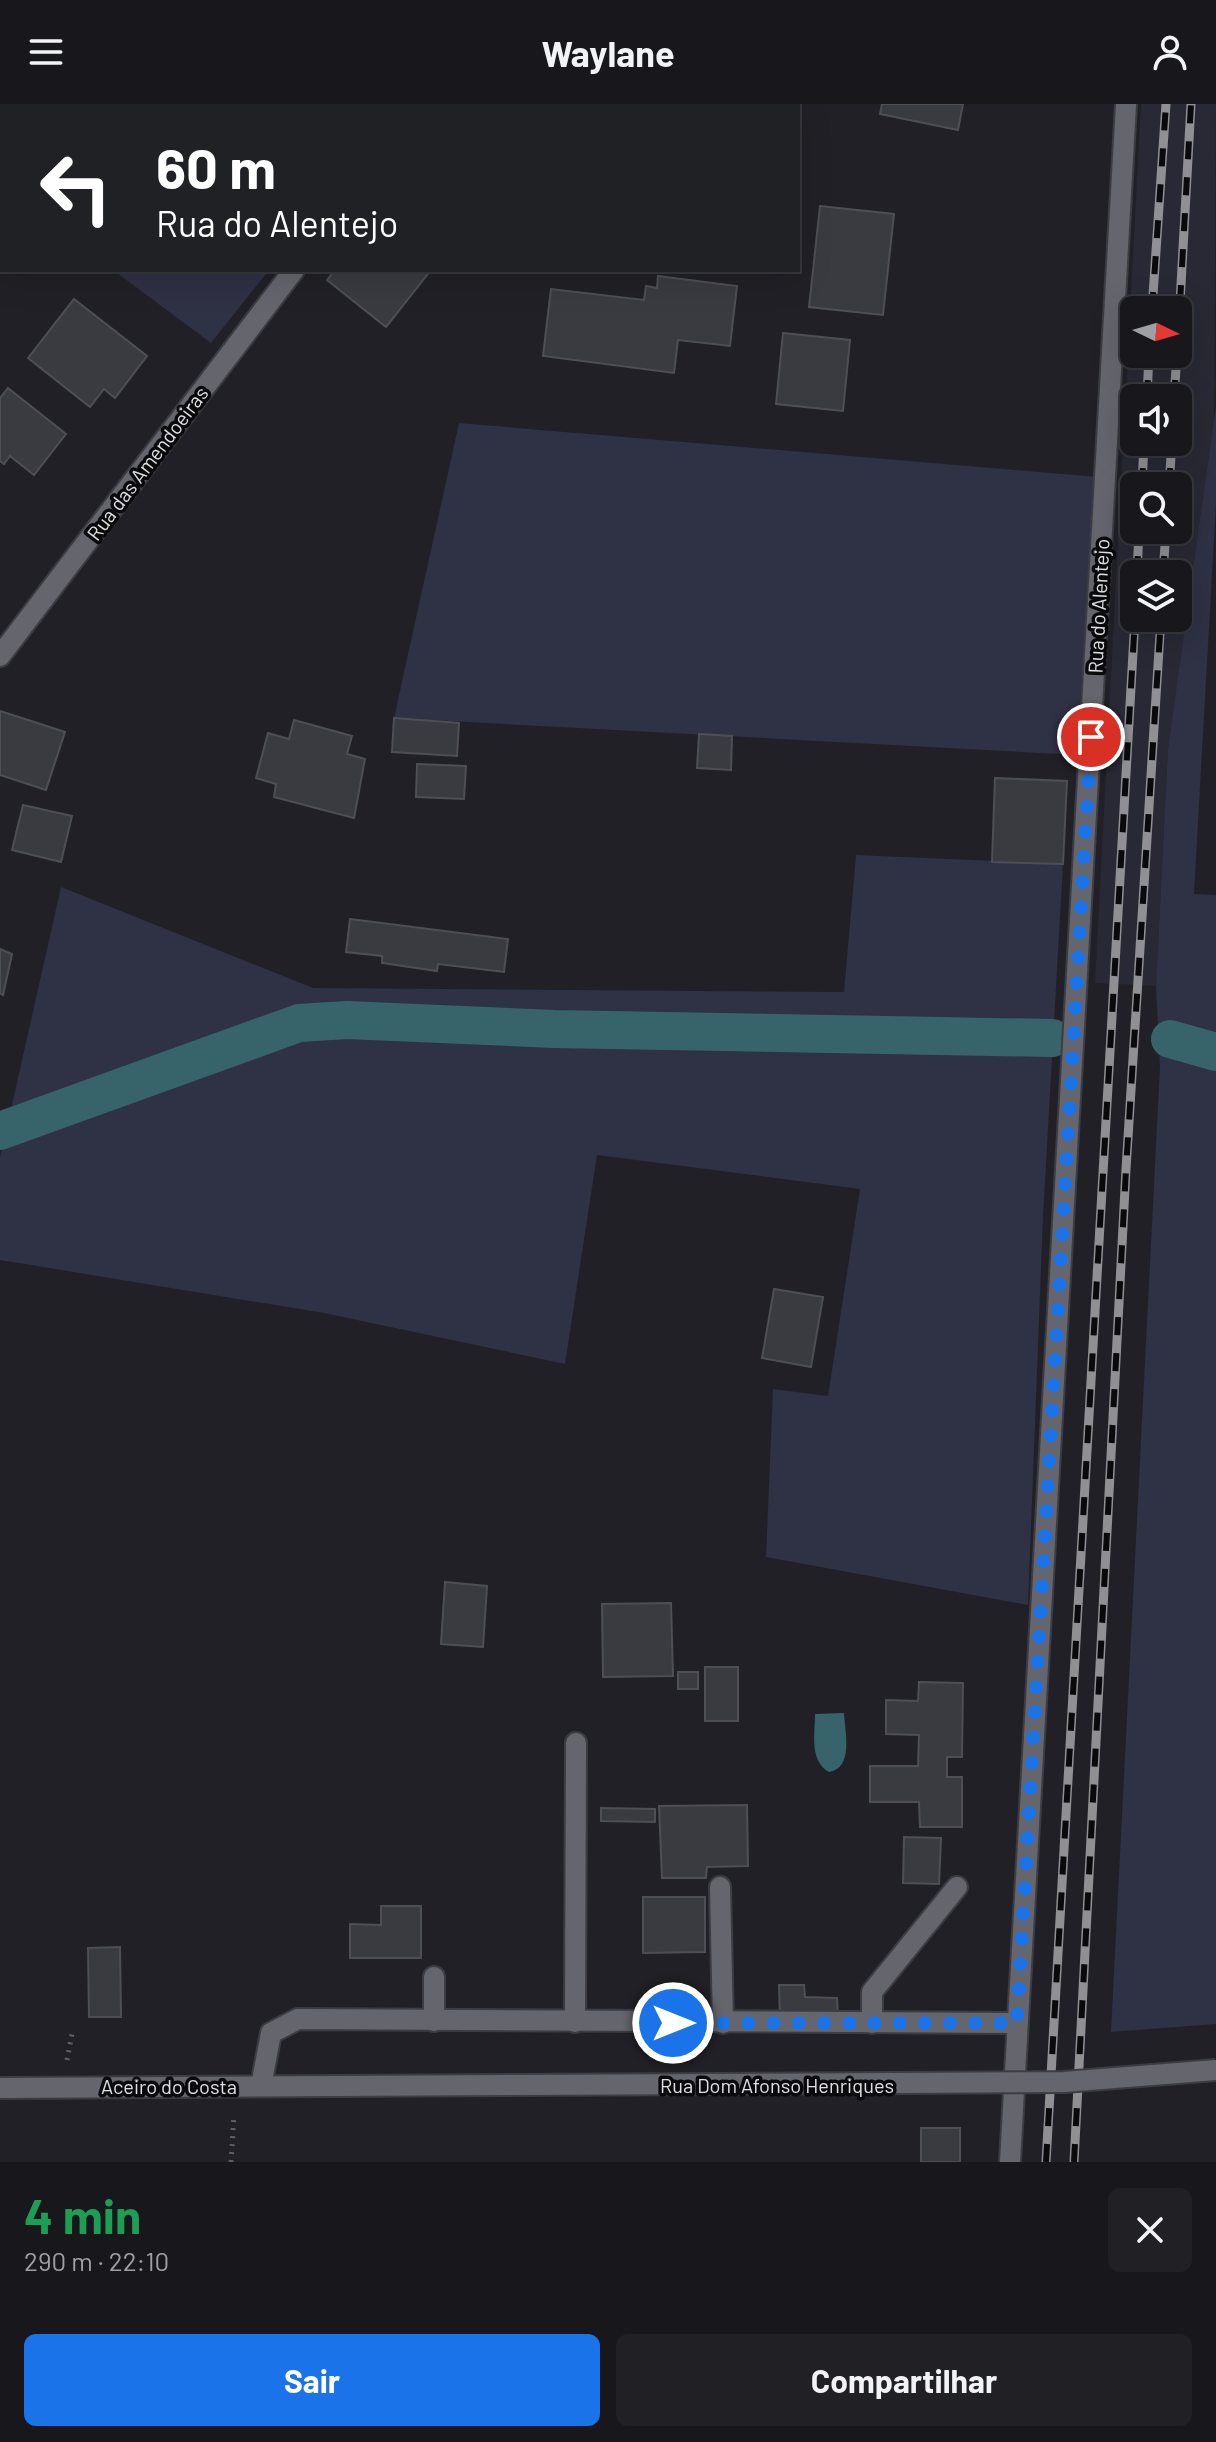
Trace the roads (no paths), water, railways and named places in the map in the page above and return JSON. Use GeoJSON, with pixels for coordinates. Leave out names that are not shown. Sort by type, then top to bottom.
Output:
{"type":"FeatureCollection","features":[{"type":"Feature","properties":{"kind":"street","name":"Rua do Alentejo"},"geometry":{"type":"LineString","coordinates":[[1010,2162],[1126,104]]}},
{"type":"Feature","properties":{"kind":"street","name":"Rua das Amendoeiras"},"geometry":{"type":"LineString","coordinates":[[0,656],[292,272]]}},
{"type":"Feature","properties":{"kind":"street"},"geometry":{"type":"LineString","coordinates":[[575,2022],[576,1743]]}},
{"type":"Feature","properties":{"kind":"street"},"geometry":{"type":"LineString","coordinates":[[720,1887],[723,2023]]}},
{"type":"Feature","properties":{"kind":"street"},"geometry":{"type":"LineString","coordinates":[[872,2023],[872,1992],[957,1887]]}},
{"type":"Feature","properties":{"kind":"street"},"geometry":{"type":"LineString","coordinates":[[434,1977],[434,2021]]}},
{"type":"Feature","properties":{"kind":"street"},"geometry":{"type":"LineString","coordinates":[[261,2086],[271,2033],[298,2019],[1017,2023]]}},
{"type":"Feature","properties":{"kind":"street","name":"Rua Dom Afonso Henriques"},"geometry":{"type":"LineString","coordinates":[[337,2086],[1064,2082],[1216,2070]]}},
{"type":"Feature","properties":{"kind":"street","name":"Aceiro do Costa"},"geometry":{"type":"LineString","coordinates":[[0,2088],[337,2086]]}},
{"type":"Feature","properties":{"kind":"waterway"},"geometry":{"type":"LineString","coordinates":[[0,1131],[299,1023],[347,1020],[554,1029],[1052,1038]]}},
{"type":"Feature","properties":{"kind":"waterway"},"geometry":{"type":"LineString","coordinates":[[1170,1039],[1216,1052]]}},
{"type":"Feature","properties":{"kind":"railway"},"geometry":{"type":"LineString","coordinates":[[1153,296],[1166,104]]}},
{"type":"Feature","properties":{"kind":"railway"},"geometry":{"type":"LineString","coordinates":[[1180,296],[1191,104]]}},
{"type":"Feature","properties":{"kind":"railway"},"geometry":{"type":"LineString","coordinates":[[1148,368],[1148,384]]}},
{"type":"Feature","properties":{"kind":"railway"},"geometry":{"type":"LineString","coordinates":[[1175,384],[1176,368]]}},
{"type":"Feature","properties":{"kind":"railway"},"geometry":{"type":"LineString","coordinates":[[1143,456],[1143,472]]}},
{"type":"Feature","properties":{"kind":"railway"},"geometry":{"type":"LineString","coordinates":[[1170,472],[1171,456]]}},
{"type":"Feature","properties":{"kind":"railway"},"geometry":{"type":"LineString","coordinates":[[1138,544],[1138,560]]}},
{"type":"Feature","properties":{"kind":"railway"},"geometry":{"type":"LineString","coordinates":[[1164,560],[1165,544]]}},
{"type":"Feature","properties":{"kind":"railway"},"geometry":{"type":"LineString","coordinates":[[1046,2162],[1134,632]]}},
{"type":"Feature","properties":{"kind":"railway"},"geometry":{"type":"LineString","coordinates":[[1074,2162],[1126,1169],[1160,632]]}}]}
